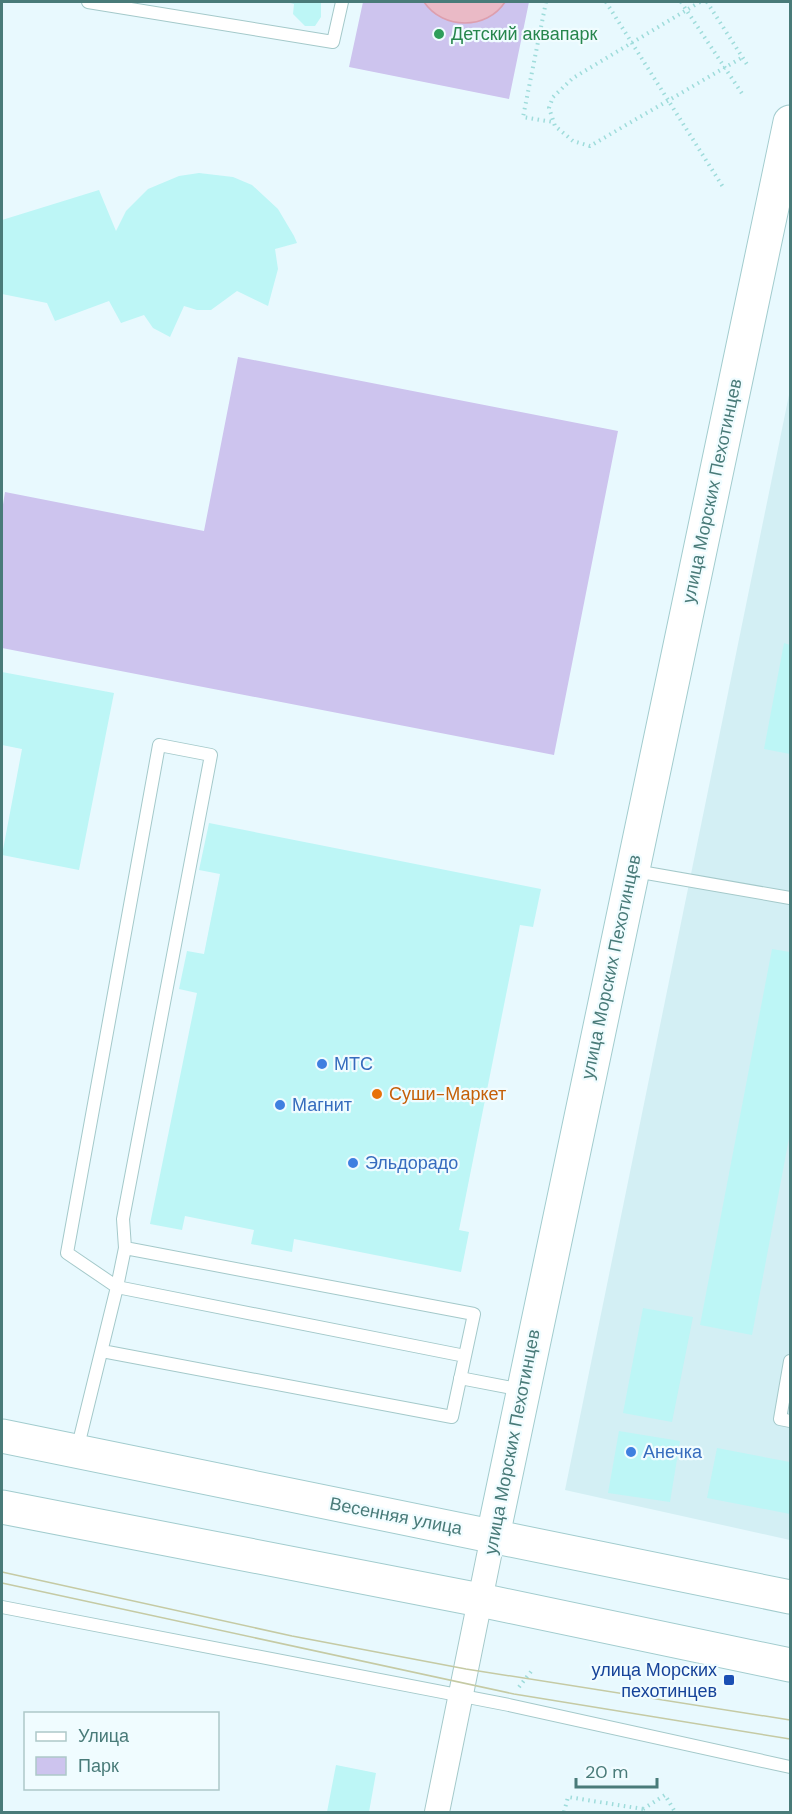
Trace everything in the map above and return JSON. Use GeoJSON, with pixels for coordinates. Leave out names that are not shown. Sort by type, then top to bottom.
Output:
{"type":"FeatureCollection","features":[{"type":"Feature","properties":{"kind":"street","name":"улица Морских Пехотинцев"},"geometry":{"type":"LineString","coordinates":[[437,1812],[522,1390],[632,870],[777,205],[790,122]]}},
{"type":"Feature","properties":{"kind":"street","name":"Весенняя улица"},"geometry":{"type":"LineString","coordinates":[[2,1436],[790,1597]]}},
{"type":"Feature","properties":{"kind":"street"},"geometry":{"type":"LineString","coordinates":[[2,1507],[480,1600],[790,1665]]}},
{"type":"Feature","properties":{"kind":"lane"},"geometry":{"type":"LineString","coordinates":[[88,2],[333,42],[342,2]]}},
{"type":"Feature","properties":{"kind":"lane"},"geometry":{"type":"LineString","coordinates":[[77,1451],[102,1351],[117,1287],[125,1248],[123,1219],[211,755],[159,745],[67,1253],[117,1287],[465,1356]]}},
{"type":"Feature","properties":{"kind":"lane"},"geometry":{"type":"LineString","coordinates":[[632,870],[790,898]]}},
{"type":"Feature","properties":{"kind":"lane"},"geometry":{"type":"LineString","coordinates":[[102,1351],[452,1417],[474,1314],[125,1248]]}},
{"type":"Feature","properties":{"kind":"lane"},"geometry":{"type":"LineString","coordinates":[[790,1361],[780,1419],[790,1421]]}},
{"type":"Feature","properties":{"kind":"lane"},"geometry":{"type":"LineString","coordinates":[[460,1378],[522,1390]]}},
{"type":"Feature","properties":{"kind":"lane"},"geometry":{"type":"LineString","coordinates":[[2,1607],[460,1696],[790,1767]]}},
{"type":"Feature","properties":{"kind":"path"},"geometry":{"type":"LineString","coordinates":[[546,2],[523,117],[554,123]]}},
{"type":"Feature","properties":{"kind":"path"},"geometry":{"type":"LineString","coordinates":[[606,2],[723,187]]}},
{"type":"Feature","properties":{"kind":"path"},"geometry":{"type":"LineString","coordinates":[[681,2],[742,95]]}},
{"type":"Feature","properties":{"kind":"path"},"geometry":{"type":"LineString","coordinates":[[700,2],[573,78],[553,97],[549,108],[554,123],[573,141],[590,146],[743,57]]}},
{"type":"Feature","properties":{"kind":"path"},"geometry":{"type":"LineString","coordinates":[[707,2],[748,66]]}},
{"type":"Feature","properties":{"kind":"path"},"geometry":{"type":"LineString","coordinates":[[514,1694],[533,1669]]}},
{"type":"Feature","properties":{"kind":"path"},"geometry":{"type":"LineString","coordinates":[[564,1812],[568,1797],[644,1811],[665,1795],[675,1812]]}},
{"type":"Feature","properties":{"kind":"shaded area"},"geometry":{"type":"Polygon","coordinates":[[[424,2],[505,2],[487,18],[465,23],[442,18],[424,2]]]}},
{"type":"Feature","properties":{"kind":"shaded area"},"geometry":{"type":"Polygon","coordinates":[[[790,390],[790,1540],[565,1490],[790,390]]]}},
{"type":"Feature","properties":{"kind":"green space","name":"Детский аквапарк"},"geometry":{"type":"Polygon","coordinates":[[[363,2],[529,2],[509,99],[349,67],[363,2]]]}},
{"type":"Feature","properties":{"kind":"green space"},"geometry":{"type":"Polygon","coordinates":[[[238,357],[618,431],[554,755],[2,648],[2,511],[5,492],[204,531],[238,357]]]}},
{"type":"Feature","properties":{"kind":"building"},"geometry":{"type":"Polygon","coordinates":[[[287,2],[321,2],[321,17],[315,26],[305,26],[293,14],[294,4],[287,2]]]}},
{"type":"Feature","properties":{"kind":"building"},"geometry":{"type":"Polygon","coordinates":[[[199,173],[233,177],[252,185],[278,209],[294,236],[297,243],[275,249],[278,269],[268,306],[237,291],[211,310],[197,310],[184,306],[170,337],[153,328],[144,315],[121,323],[109,301],[55,321],[47,303],[2,294],[2,220],[99,190],[116,231],[126,211],[148,189],[179,176],[199,173]]]}},
{"type":"Feature","properties":{"kind":"building"},"geometry":{"type":"Polygon","coordinates":[[[784,643],[790,645],[790,754],[764,749],[784,643]]]}},
{"type":"Feature","properties":{"kind":"building"},"geometry":{"type":"Polygon","coordinates":[[[2,672],[114,693],[79,870],[2,855],[22,749],[2,745],[2,672]]]}},
{"type":"Feature","properties":{"kind":"building"},"geometry":{"type":"Polygon","coordinates":[[[209,823],[541,889],[533,927],[520,925],[459,1230],[469,1232],[461,1272],[294,1239],[292,1252],[251,1244],[254,1230],[185,1216],[182,1230],[150,1224],[197,993],[179,989],[187,951],[204,954],[220,874],[199,870],[209,823]]]}},
{"type":"Feature","properties":{"kind":"building"},"geometry":{"type":"Polygon","coordinates":[[[772,949],[790,952],[790,1133],[752,1335],[700,1325],[772,949]]]}},
{"type":"Feature","properties":{"kind":"building"},"geometry":{"type":"Polygon","coordinates":[[[643,1308],[693,1317],[672,1422],[623,1413],[643,1308]]]}},
{"type":"Feature","properties":{"kind":"building"},"geometry":{"type":"Polygon","coordinates":[[[619,1431],[680,1441],[670,1502],[608,1493],[619,1431]]]}},
{"type":"Feature","properties":{"kind":"building"},"geometry":{"type":"Polygon","coordinates":[[[717,1448],[790,1462],[790,1514],[707,1498],[717,1448]]]}},
{"type":"Feature","properties":{"kind":"building"},"geometry":{"type":"Polygon","coordinates":[[[336,1765],[376,1773],[369,1812],[327,1812],[336,1765]]]}},
{"type":"Feature","properties":{"kind":"tram line"},"geometry":{"type":"LineString","coordinates":[[2,1572],[292,1636],[466,1669],[790,1720]]}},
{"type":"Feature","properties":{"kind":"tram line"},"geometry":{"type":"LineString","coordinates":[[2,1583],[514,1694],[790,1739]]}},
{"type":"Feature","properties":{"kind":"place","name":"Детский аквапарк"},"geometry":{"type":"Point","coordinates":[439,34]}},
{"type":"Feature","properties":{"kind":"place","name":"МТС"},"geometry":{"type":"Point","coordinates":[322,1064]}},
{"type":"Feature","properties":{"kind":"place","name":"Суши-Маркет"},"geometry":{"type":"Point","coordinates":[377,1094]}},
{"type":"Feature","properties":{"kind":"place","name":"Магнит"},"geometry":{"type":"Point","coordinates":[280,1105]}},
{"type":"Feature","properties":{"kind":"place","name":"Эльдорадо"},"geometry":{"type":"Point","coordinates":[353,1163]}},
{"type":"Feature","properties":{"kind":"place","name":"Анечка"},"geometry":{"type":"Point","coordinates":[631,1452]}},
{"type":"Feature","properties":{"kind":"place","name":"улица Морских пехотинцев"},"geometry":{"type":"Point","coordinates":[729,1680]}}]}
